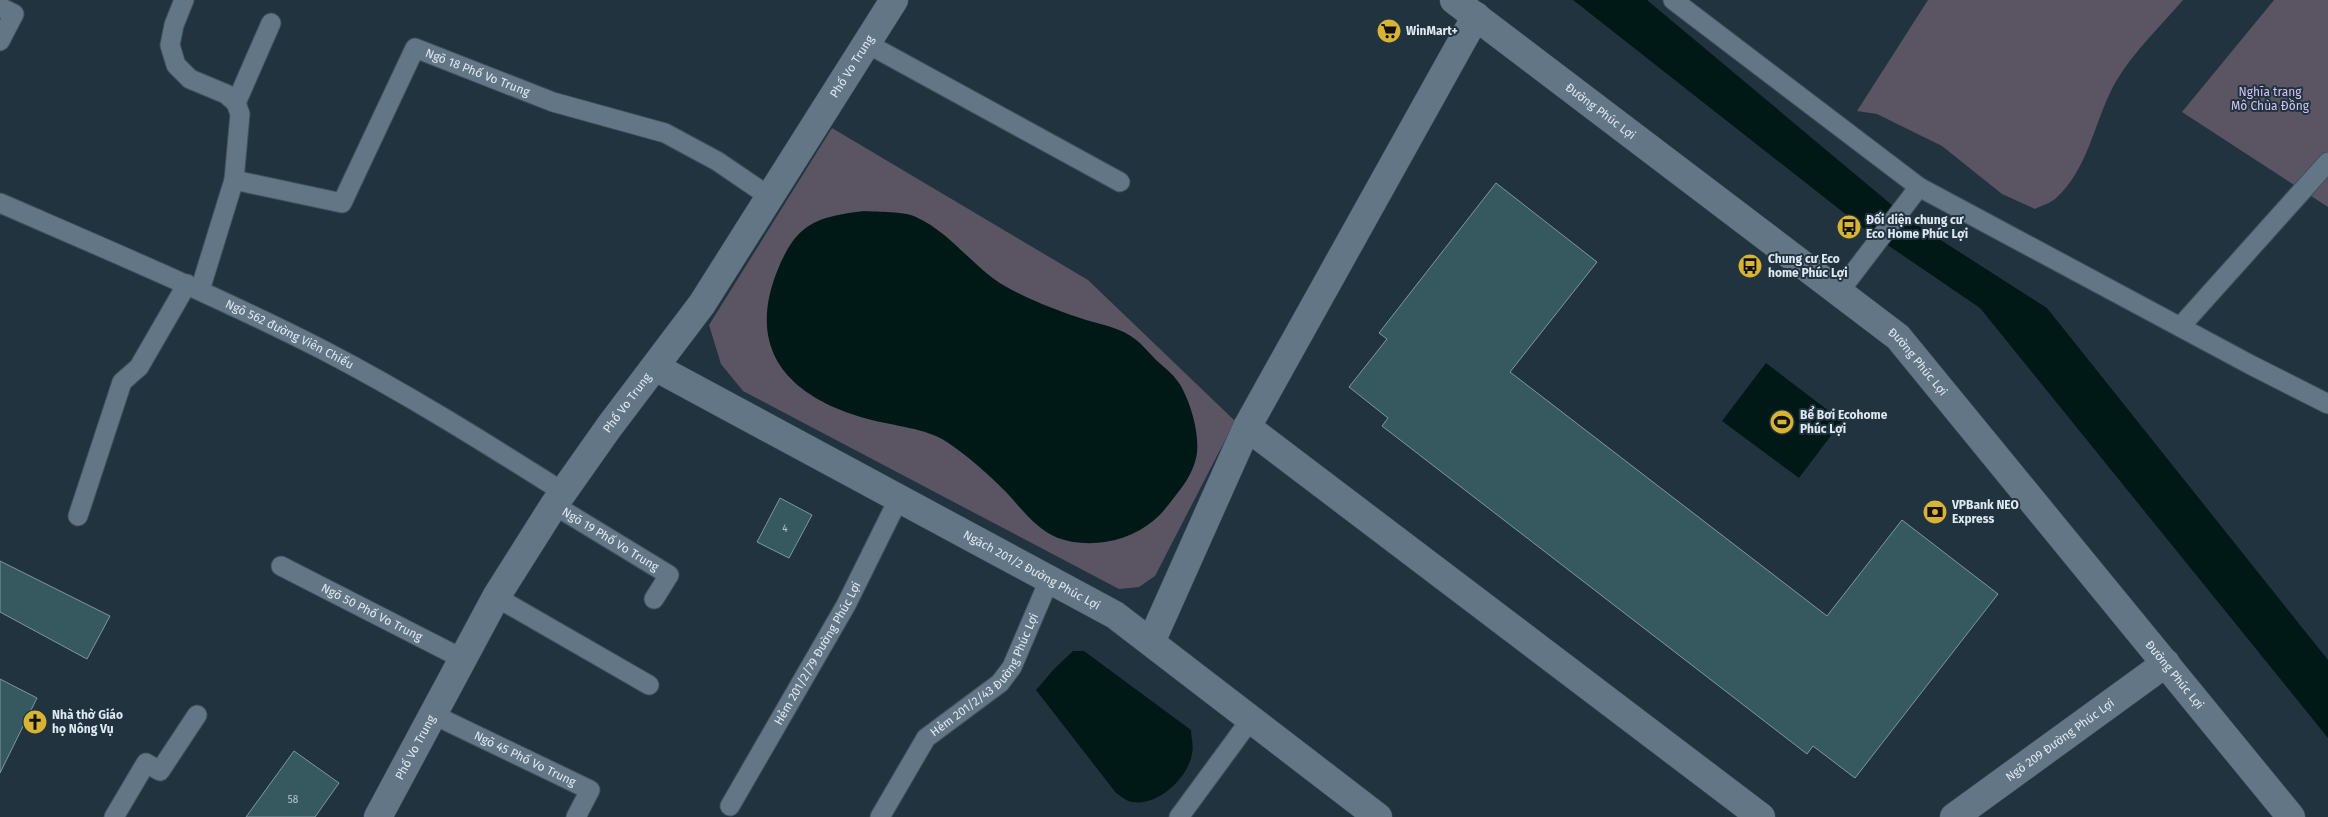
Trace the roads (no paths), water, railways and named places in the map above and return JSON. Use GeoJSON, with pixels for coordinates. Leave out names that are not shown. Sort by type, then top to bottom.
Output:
{"type":"FeatureCollection","features":[{"type":"Feature","properties":{"kind":"street","name":"Phố Vo Trung"},"geometry":{"type":"LineString","coordinates":[[378,817],[496,597],[559,498],[609,427],[702,304],[894,0]]}},
{"type":"Feature","properties":{"kind":"street","name":"Đường Phúc Lợi"},"geometry":{"type":"LineString","coordinates":[[1454,0],[1898,337],[2291,817]]}},
{"type":"Feature","properties":{"kind":"street"},"geometry":{"type":"LineString","coordinates":[[1151,642],[1247,427],[1476,16]]}},
{"type":"Feature","properties":{"kind":"street","name":"Ngách 201/2 Đường Phúc Lợi"},"geometry":{"type":"LineString","coordinates":[[655,367],[1050,578],[1115,615],[1378,817]]}},
{"type":"Feature","properties":{"kind":"street"},"geometry":{"type":"LineString","coordinates":[[1247,427],[1761,817]]}},
{"type":"Feature","properties":{"kind":"street","name":"Ngõ 209 Đường Phúc Lợi"},"geometry":{"type":"LineString","coordinates":[[1954,817],[2166,663]]}},
{"type":"Feature","properties":{"kind":"lane"},"geometry":{"type":"LineString","coordinates":[[78,516],[122,382],[139,367],[193,287],[234,180],[240,114],[236,103],[226,94],[190,79],[176,65],[170,45],[174,26],[184,0]]}},
{"type":"Feature","properties":{"kind":"lane"},"geometry":{"type":"LineString","coordinates":[[1673,0],[1919,187],[2328,404]]}},
{"type":"Feature","properties":{"kind":"lane"},"geometry":{"type":"LineString","coordinates":[[0,7],[14,14],[0,41]]}},
{"type":"Feature","properties":{"kind":"lane"},"geometry":{"type":"LineString","coordinates":[[236,103],[271,22]]}},
{"type":"Feature","properties":{"kind":"lane"},"geometry":{"type":"LineString","coordinates":[[866,44],[1120,182]]}},
{"type":"Feature","properties":{"kind":"lane","name":"Ngõ 18 Phố Vo Trung"},"geometry":{"type":"LineString","coordinates":[[234,180],[342,203],[415,48],[553,102],[665,133],[716,161],[770,197]]}},
{"type":"Feature","properties":{"kind":"lane"},"geometry":{"type":"LineString","coordinates":[[2180,327],[2328,162]]}},
{"type":"Feature","properties":{"kind":"lane"},"geometry":{"type":"LineString","coordinates":[[1839,292],[1919,187]]}},
{"type":"Feature","properties":{"kind":"lane","name":"Ngõ 562 đường Viên Chiếu"},"geometry":{"type":"LineString","coordinates":[[0,202],[193,287],[323,350],[435,411],[559,498]]}},
{"type":"Feature","properties":{"kind":"lane","name":"Ngõ 19 Phố Vo Trung"},"geometry":{"type":"LineString","coordinates":[[559,498],[669,575],[654,599]]}},
{"type":"Feature","properties":{"kind":"lane","name":"Hẻm 201/2/79 Đường Phúc Lợi"},"geometry":{"type":"LineString","coordinates":[[730,806],[846,606],[899,498]]}},
{"type":"Feature","properties":{"kind":"lane","name":"Ngõ 50 Phố Vo Trung"},"geometry":{"type":"LineString","coordinates":[[282,566],[463,660]]}},
{"type":"Feature","properties":{"kind":"lane","name":"Hẻm 201/2/43 Đường Phúc Lợi"},"geometry":{"type":"LineString","coordinates":[[880,817],[926,738],[1000,683],[1012,667],[1050,578]]}},
{"type":"Feature","properties":{"kind":"lane"},"geometry":{"type":"LineString","coordinates":[[496,597],[649,685]]}},
{"type":"Feature","properties":{"kind":"lane"},"geometry":{"type":"LineString","coordinates":[[114,817],[146,763],[160,771],[197,715]]}},
{"type":"Feature","properties":{"kind":"lane","name":"Ngõ 45 Phố Vo Trung"},"geometry":{"type":"LineString","coordinates":[[434,715],[590,790],[576,817]]}},
{"type":"Feature","properties":{"kind":"lane"},"geometry":{"type":"LineString","coordinates":[[1179,817],[1251,719]]}},
{"type":"Feature","properties":{"kind":"place","name":"WinMart+"},"geometry":{"type":"Point","coordinates":[1389,31]}},
{"type":"Feature","properties":{"kind":"place","name":"Đối diện chung cư Eco Home Phúc Lợi"},"geometry":{"type":"Point","coordinates":[1849,227]}},
{"type":"Feature","properties":{"kind":"place","name":"Chung cư Eco home Phúc Lợi"},"geometry":{"type":"Point","coordinates":[1750,266]}},
{"type":"Feature","properties":{"kind":"place","name":"Bể Bơi Ecohome Phúc Lợi"},"geometry":{"type":"Point","coordinates":[1782,422]}},
{"type":"Feature","properties":{"kind":"place","name":"VPBank NEO Express"},"geometry":{"type":"Point","coordinates":[1935,512]}},
{"type":"Feature","properties":{"kind":"place","name":"Nhà thờ Giáo họ Nông Vụ"},"geometry":{"type":"Point","coordinates":[35,722]}},
{"type":"Feature","properties":{"kind":"park label","name":"Nghĩa trang Mô Chùa Đồng"},"geometry":{"type":"Point","coordinates":[2270,99]}}]}
